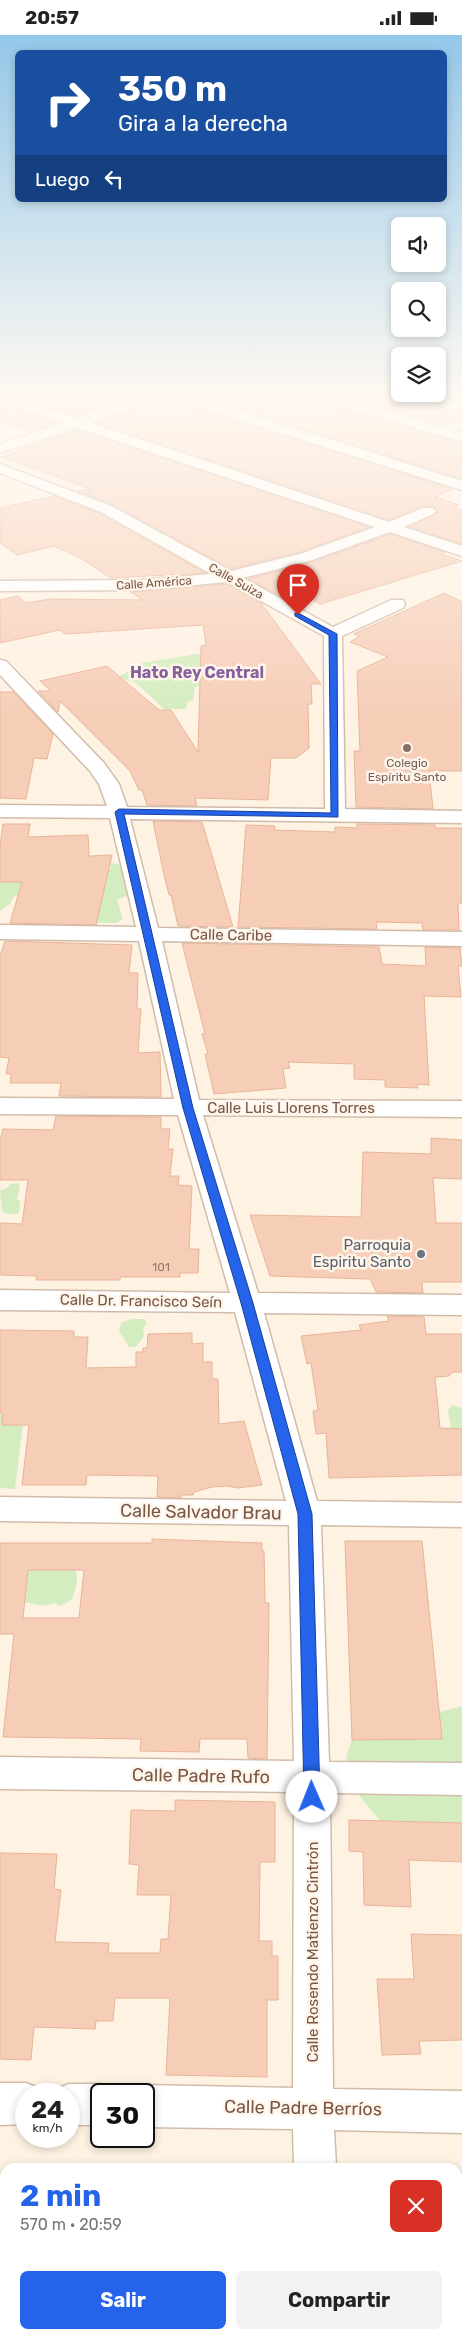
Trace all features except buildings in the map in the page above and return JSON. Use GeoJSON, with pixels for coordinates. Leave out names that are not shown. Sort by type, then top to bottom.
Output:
{"type":"FeatureCollection","features":[{"type":"Feature","properties":{"kind":"street","name":"Calle Suiza"},"geometry":{"type":"LineString","coordinates":[[87,501],[106,509],[333,634]]}},
{"type":"Feature","properties":{"kind":"street"},"geometry":{"type":"LineString","coordinates":[[313,501],[462,551]]}},
{"type":"Feature","properties":{"kind":"street","name":"Calle América"},"geometry":{"type":"LineString","coordinates":[[0,586],[141,585],[228,577],[306,557],[390,527],[428,511]]}},
{"type":"Feature","properties":{"kind":"street"},"geometry":{"type":"LineString","coordinates":[[335,815],[333,634],[397,604]]}},
{"type":"Feature","properties":{"kind":"street","name":"Calle Rosendo Matienzo Cintrón"},"geometry":{"type":"LineString","coordinates":[[0,665],[97,767],[108,784],[119,812],[149,934],[188,1108],[247,1303],[305,1514],[312,1777],[313,2108],[316,2163]]}},
{"type":"Feature","properties":{"kind":"street"},"geometry":{"type":"LineString","coordinates":[[0,811],[462,817]]}},
{"type":"Feature","properties":{"kind":"street","name":"Calle Caribe"},"geometry":{"type":"LineString","coordinates":[[0,932],[462,939]]}},
{"type":"Feature","properties":{"kind":"street","name":"Calle Luis Llorens Torres"},"geometry":{"type":"LineString","coordinates":[[0,1106],[462,1109]]}},
{"type":"Feature","properties":{"kind":"street","name":"Calle Dr. Francisco Seín"},"geometry":{"type":"LineString","coordinates":[[0,1300],[462,1305]]}},
{"type":"Feature","properties":{"kind":"street","name":"Calle Salvador Brau"},"geometry":{"type":"LineString","coordinates":[[0,1509],[462,1515]]}},
{"type":"Feature","properties":{"kind":"street","name":"Calle Padre Rufo"},"geometry":{"type":"LineString","coordinates":[[0,1773],[462,1779]]}},
{"type":"Feature","properties":{"kind":"street"},"geometry":{"type":"LineString","coordinates":[[0,2104],[15,2104]]}},
{"type":"Feature","properties":{"kind":"street","name":"Calle Padre Berríos"},"geometry":{"type":"LineString","coordinates":[[155,2106],[462,2112]]}},
{"type":"Feature","properties":{"kind":"green space"},"geometry":{"type":"Polygon","coordinates":[[[227,649],[207,684],[195,687],[193,700],[188,701],[186,709],[164,709],[136,683],[118,677],[127,672],[145,670],[141,663],[227,649]]]}},
{"type":"Feature","properties":{"kind":"green space"},"geometry":{"type":"Polygon","coordinates":[[[110,863],[124,865],[131,878],[123,885],[131,891],[130,894],[117,900],[123,919],[116,923],[69,922],[83,869],[111,869],[110,863]]]}},
{"type":"Feature","properties":{"kind":"green space"},"geometry":{"type":"Polygon","coordinates":[[[0,882],[22,882],[21,895],[14,896],[10,904],[0,911],[0,882]]]}},
{"type":"Feature","properties":{"kind":"green space"},"geometry":{"type":"Polygon","coordinates":[[[18,1183],[20,1187],[17,1199],[20,1201],[19,1213],[6,1213],[2,1211],[0,1190],[6,1189],[10,1184],[18,1183]]]}},
{"type":"Feature","properties":{"kind":"green space"},"geometry":{"type":"Polygon","coordinates":[[[131,1319],[144,1319],[147,1322],[143,1329],[144,1336],[136,1347],[129,1347],[119,1331],[121,1323],[131,1319]]]}},
{"type":"Feature","properties":{"kind":"green space"},"geometry":{"type":"Polygon","coordinates":[[[452,1405],[462,1408],[462,1429],[451,1429],[448,1410],[452,1405]]]}},
{"type":"Feature","properties":{"kind":"green space"},"geometry":{"type":"Polygon","coordinates":[[[0,1413],[23,1425],[15,1489],[0,1488],[0,1413]]]}},
{"type":"Feature","properties":{"kind":"green space"},"geometry":{"type":"Polygon","coordinates":[[[28,1570],[75,1570],[77,1581],[72,1599],[61,1606],[54,1603],[43,1606],[24,1602],[28,1570]]]}},
{"type":"Feature","properties":{"kind":"green space"},"geometry":{"type":"Polygon","coordinates":[[[462,1706],[462,1823],[380,1821],[356,1791],[347,1771],[346,1760],[355,1735],[462,1706]]]}},
{"type":"Feature","properties":{"kind":"place","name":"Colegio Espíritu Santo"},"geometry":{"type":"Point","coordinates":[407,748]}},
{"type":"Feature","properties":{"kind":"place","name":"Parroquia Espiritu Santo"},"geometry":{"type":"Point","coordinates":[421,1254]}},
{"type":"Feature","properties":{"kind":"district","name":"Hato Rey Central"},"geometry":{"type":"Point","coordinates":[197,672]}},
{"type":"Feature","properties":{"kind":"route"},"geometry":{"type":"LineString","coordinates":[[298,615],[333,634],[335,815],[119,812],[149,934],[188,1108],[247,1303],[305,1514],[312,1797]]}}]}
